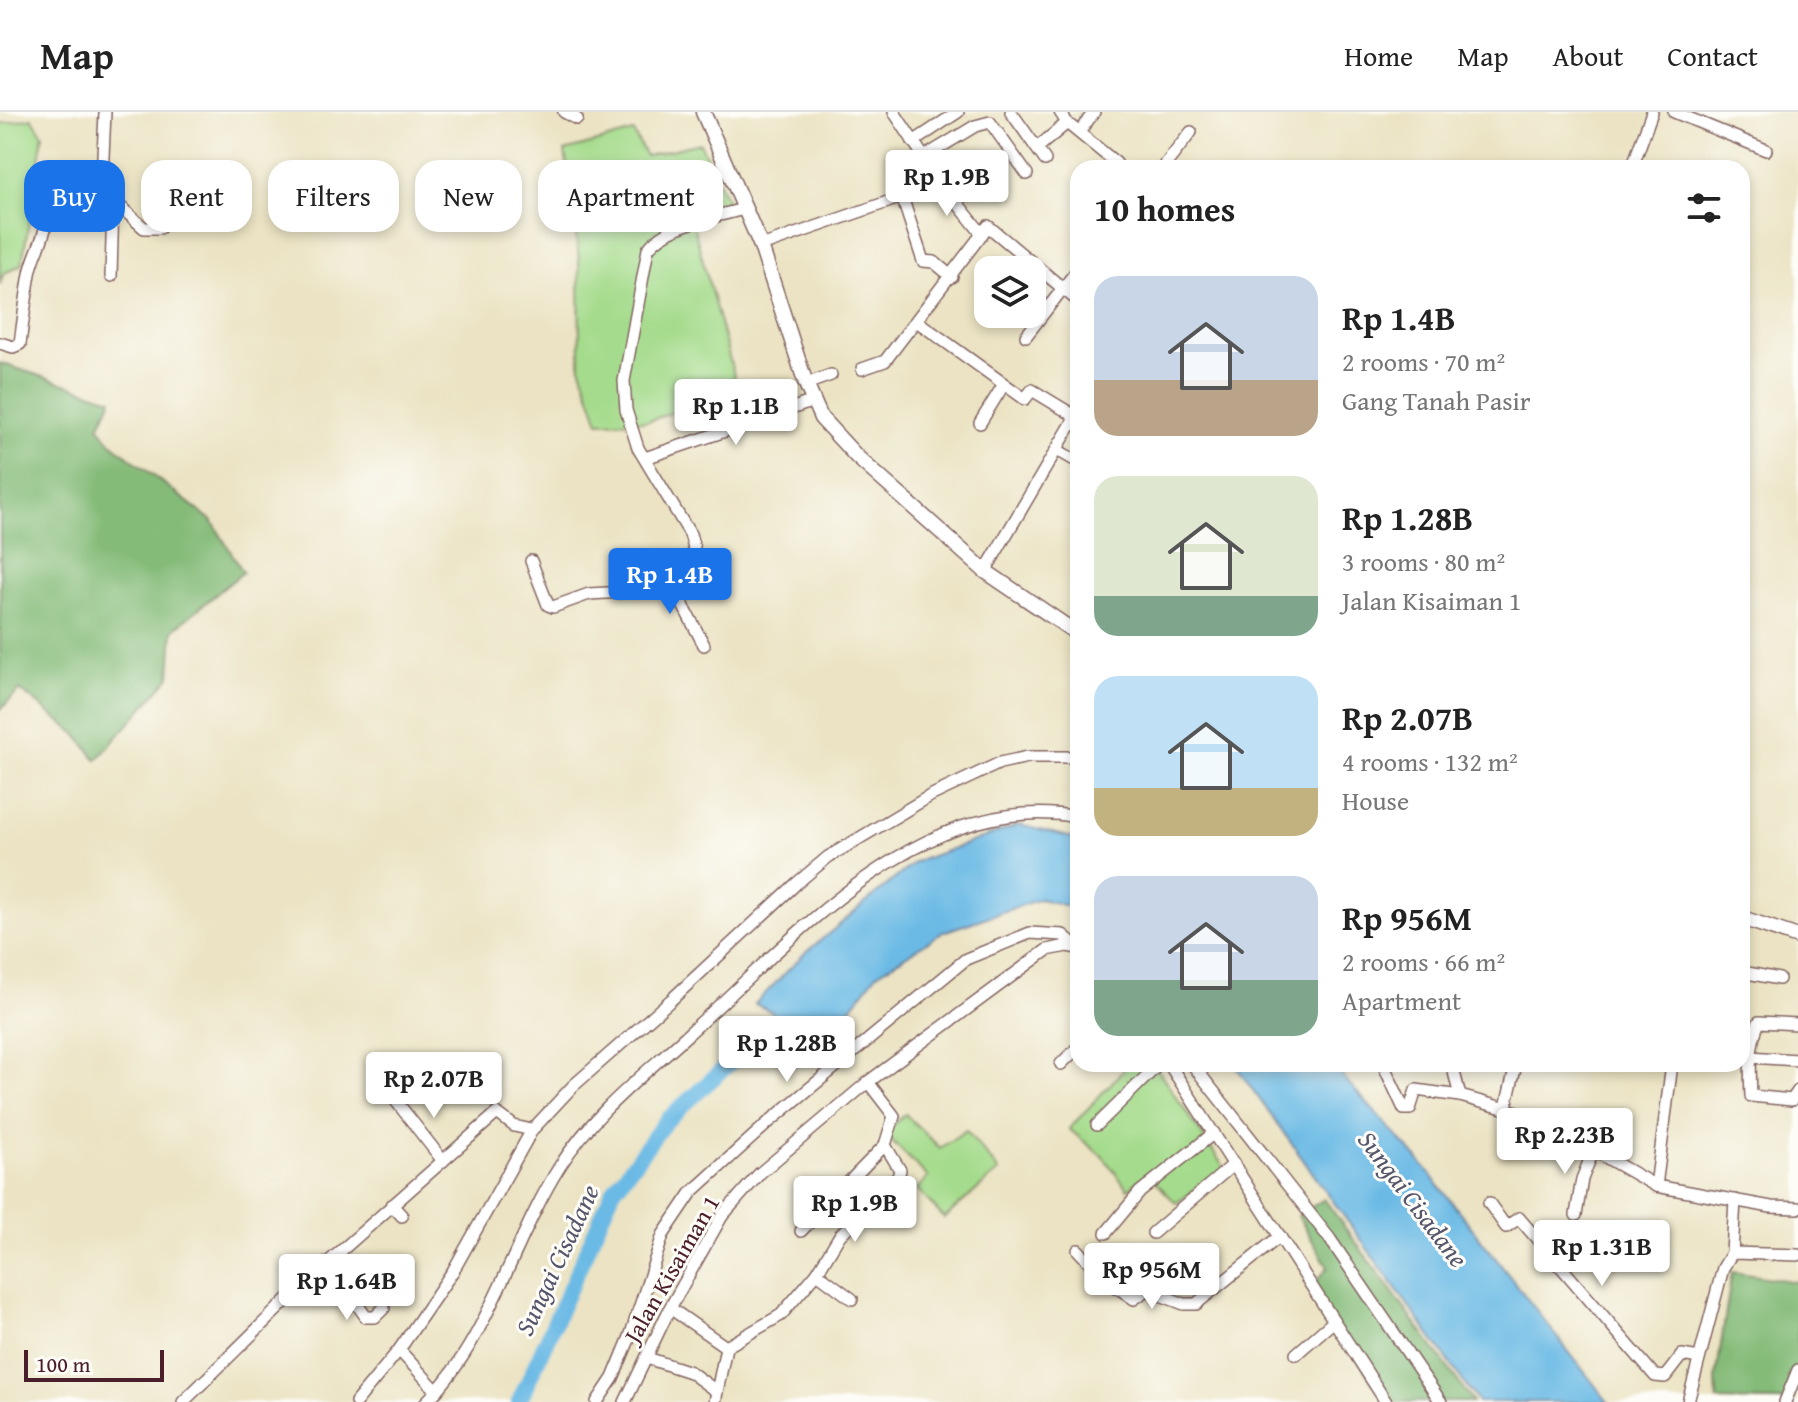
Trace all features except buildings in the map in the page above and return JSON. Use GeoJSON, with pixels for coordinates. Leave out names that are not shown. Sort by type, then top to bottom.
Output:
{"type":"FeatureCollection","features":[{"type":"Feature","properties":{"kind":"street"},"geometry":{"type":"LineString","coordinates":[[103,160],[105,112]]}},
{"type":"Feature","properties":{"kind":"street"},"geometry":{"type":"LineString","coordinates":[[564,112],[577,119]]}},
{"type":"Feature","properties":{"kind":"street"},"geometry":{"type":"LineString","coordinates":[[703,112],[761,246],[806,384],[821,418],[840,441],[985,571],[1070,629]]}},
{"type":"Feature","properties":{"kind":"street"},"geometry":{"type":"LineString","coordinates":[[894,112],[939,180],[982,234]]}},
{"type":"Feature","properties":{"kind":"street"},"geometry":{"type":"LineString","coordinates":[[913,142],[958,112]]}},
{"type":"Feature","properties":{"kind":"street"},"geometry":{"type":"LineString","coordinates":[[1011,112],[1045,160]]}},
{"type":"Feature","properties":{"kind":"street"},"geometry":{"type":"LineString","coordinates":[[1060,112],[1067,123],[1113,160]]}},
{"type":"Feature","properties":{"kind":"street"},"geometry":{"type":"LineString","coordinates":[[1080,131],[1094,112]]}},
{"type":"Feature","properties":{"kind":"street"},"geometry":{"type":"LineString","coordinates":[[1635,160],[1652,112]]}},
{"type":"Feature","properties":{"kind":"street"},"geometry":{"type":"LineString","coordinates":[[1674,112],[1766,150]]}},
{"type":"Feature","properties":{"kind":"street"},"geometry":{"type":"LineString","coordinates":[[924,157],[975,126],[990,122],[1027,174]]}},
{"type":"Feature","properties":{"kind":"street"},"geometry":{"type":"LineString","coordinates":[[1037,148],[1067,123]]}},
{"type":"Feature","properties":{"kind":"street"},"geometry":{"type":"LineString","coordinates":[[1169,160],[1191,132]]}},
{"type":"Feature","properties":{"kind":"street"},"geometry":{"type":"LineString","coordinates":[[761,246],[902,197],[939,180]]}},
{"type":"Feature","properties":{"kind":"street"},"geometry":{"type":"LineString","coordinates":[[902,197],[923,261],[934,262],[952,277]]}},
{"type":"Feature","properties":{"kind":"street"},"geometry":{"type":"LineString","coordinates":[[531,561],[548,605],[553,607],[589,594],[624,592],[690,559],[694,548],[690,534],[630,428],[624,381],[648,249],[653,242],[678,228],[743,209]]}},
{"type":"Feature","properties":{"kind":"street"},"geometry":{"type":"LineString","coordinates":[[125,211],[141,225]]}},
{"type":"Feature","properties":{"kind":"street"},"geometry":{"type":"LineString","coordinates":[[862,369],[885,361],[918,322],[988,226],[1070,295]]}},
{"type":"Feature","properties":{"kind":"street"},"geometry":{"type":"LineString","coordinates":[[0,343],[13,347],[20,344],[30,271],[44,232]]}},
{"type":"Feature","properties":{"kind":"street"},"geometry":{"type":"LineString","coordinates":[[111,276],[112,232]]}},
{"type":"Feature","properties":{"kind":"street"},"geometry":{"type":"LineString","coordinates":[[1026,336],[1070,280]]}},
{"type":"Feature","properties":{"kind":"street"},"geometry":{"type":"LineString","coordinates":[[918,322],[1025,399],[1032,390],[1070,411]]}},
{"type":"Feature","properties":{"kind":"street"},"geometry":{"type":"LineString","coordinates":[[806,384],[831,375]]}},
{"type":"Feature","properties":{"kind":"street"},"geometry":{"type":"LineString","coordinates":[[980,423],[1004,384]]}},
{"type":"Feature","properties":{"kind":"street"},"geometry":{"type":"LineString","coordinates":[[645,458],[814,401]]}},
{"type":"Feature","properties":{"kind":"street"},"geometry":{"type":"LineString","coordinates":[[985,571],[1070,425]]}},
{"type":"Feature","properties":{"kind":"street"},"geometry":{"type":"LineString","coordinates":[[1057,450],[1070,457]]}},
{"type":"Feature","properties":{"kind":"street"},"geometry":{"type":"LineString","coordinates":[[665,571],[704,645]]}},
{"type":"Feature","properties":{"kind":"street"},"geometry":{"type":"LineString","coordinates":[[356,1402],[399,1350],[453,1271],[532,1130],[573,1086],[828,857],[930,796],[1000,763],[1028,757],[1070,757]]}},
{"type":"Feature","properties":{"kind":"street"},"geometry":{"type":"LineString","coordinates":[[426,1402],[457,1365],[559,1168],[585,1130],[616,1096],[687,1035],[779,945],[889,864],[947,831],[1004,814],[1070,816]]}},
{"type":"Feature","properties":{"kind":"street"},"geometry":{"type":"LineString","coordinates":[[1750,921],[1798,937]]}},
{"type":"Feature","properties":{"kind":"street"},"geometry":{"type":"LineString","coordinates":[[597,1402],[613,1378],[630,1337],[663,1235],[692,1192],[894,1015],[966,959],[1030,933],[1063,935],[1070,941]]}},
{"type":"Feature","properties":{"kind":"street","name":"Jalan Kisaiman 1"},"geometry":{"type":"LineString","coordinates":[[625,1402],[670,1308],[732,1205],[760,1173],[868,1082],[1047,950],[1070,947]]}},
{"type":"Feature","properties":{"kind":"street"},"geometry":{"type":"LineString","coordinates":[[1750,974],[1779,979]]}},
{"type":"Feature","properties":{"kind":"street"},"geometry":{"type":"LineString","coordinates":[[1750,1048],[1759,1022],[1798,1024]]}},
{"type":"Feature","properties":{"kind":"street"},"geometry":{"type":"LineString","coordinates":[[1061,1064],[1070,1055]]}},
{"type":"Feature","properties":{"kind":"street"},"geometry":{"type":"LineString","coordinates":[[1750,1057],[1798,1060]]}},
{"type":"Feature","properties":{"kind":"street"},"geometry":{"type":"LineString","coordinates":[[1097,1125],[1151,1072]]}},
{"type":"Feature","properties":{"kind":"street"},"geometry":{"type":"LineString","coordinates":[[1174,1072],[1386,1402]]}},
{"type":"Feature","properties":{"kind":"street"},"geometry":{"type":"LineString","coordinates":[[1198,1072],[1330,1239],[1441,1402]]}},
{"type":"Feature","properties":{"kind":"street"},"geometry":{"type":"LineString","coordinates":[[1387,1072],[1404,1109],[1410,1109],[1416,1090],[1506,1107],[1535,1117],[1656,1186],[1798,1208]]}},
{"type":"Feature","properties":{"kind":"street"},"geometry":{"type":"LineString","coordinates":[[1454,1072],[1460,1096]]}},
{"type":"Feature","properties":{"kind":"street"},"geometry":{"type":"LineString","coordinates":[[1506,1107],[1514,1072]]}},
{"type":"Feature","properties":{"kind":"street"},"geometry":{"type":"LineString","coordinates":[[1656,1186],[1671,1072]]}},
{"type":"Feature","properties":{"kind":"street"},"geometry":{"type":"LineString","coordinates":[[1750,1072],[1751,1096],[1792,1100],[1798,1091]]}},
{"type":"Feature","properties":{"kind":"street"},"geometry":{"type":"LineString","coordinates":[[801,1231],[885,1145],[894,1116],[868,1082]]}},
{"type":"Feature","properties":{"kind":"street"},"geometry":{"type":"LineString","coordinates":[[396,1101],[443,1161]]}},
{"type":"Feature","properties":{"kind":"street"},"geometry":{"type":"LineString","coordinates":[[183,1402],[328,1262],[497,1113],[514,1126],[532,1130]]}},
{"type":"Feature","properties":{"kind":"street"},"geometry":{"type":"LineString","coordinates":[[1106,1233],[1140,1192],[1214,1133]]}},
{"type":"Feature","properties":{"kind":"street"},"geometry":{"type":"LineString","coordinates":[[716,1396],[726,1347],[781,1315],[817,1273],[840,1235],[898,1177],[900,1170],[885,1145]]}},
{"type":"Feature","properties":{"kind":"street"},"geometry":{"type":"LineString","coordinates":[[1576,1215],[1582,1179],[1594,1149]]}},
{"type":"Feature","properties":{"kind":"street"},"geometry":{"type":"LineString","coordinates":[[1153,1233],[1234,1164]]}},
{"type":"Feature","properties":{"kind":"street"},"geometry":{"type":"LineString","coordinates":[[1688,1402],[1723,1268],[1732,1253],[1735,1200]]}},
{"type":"Feature","properties":{"kind":"street"},"geometry":{"type":"LineString","coordinates":[[1489,1203],[1506,1227],[1519,1218],[1655,1376],[1665,1377],[1682,1355],[1699,1358]]}},
{"type":"Feature","properties":{"kind":"street"},"geometry":{"type":"LineString","coordinates":[[392,1205],[402,1216]]}},
{"type":"Feature","properties":{"kind":"street"},"geometry":{"type":"LineString","coordinates":[[1078,1250],[1105,1279],[1134,1299],[1147,1290],[1184,1304],[1196,1304],[1280,1236]]}},
{"type":"Feature","properties":{"kind":"street"},"geometry":{"type":"LineString","coordinates":[[1732,1253],[1798,1255]]}},
{"type":"Feature","properties":{"kind":"street"},"geometry":{"type":"LineString","coordinates":[[328,1262],[366,1317],[375,1317],[384,1308]]}},
{"type":"Feature","properties":{"kind":"street"},"geometry":{"type":"LineString","coordinates":[[817,1273],[852,1299]]}},
{"type":"Feature","properties":{"kind":"street"},"geometry":{"type":"LineString","coordinates":[[670,1308],[726,1347]]}},
{"type":"Feature","properties":{"kind":"street"},"geometry":{"type":"LineString","coordinates":[[1296,1354],[1334,1321]]}},
{"type":"Feature","properties":{"kind":"street"},"geometry":{"type":"LineString","coordinates":[[399,1350],[437,1391]]}},
{"type":"Feature","properties":{"kind":"street"},"geometry":{"type":"LineString","coordinates":[[647,1358],[690,1372],[716,1396]]}},
{"type":"Feature","properties":{"kind":"street"},"geometry":{"type":"LineString","coordinates":[[1785,1402],[1798,1370]]}},
{"type":"Feature","properties":{"kind":"green space"},"geometry":{"type":"Polygon","coordinates":[[[32,118],[43,135],[39,160],[24,160],[24,232],[27,232],[22,264],[3,274],[0,285],[0,124],[32,118]]]}},
{"type":"Feature","properties":{"kind":"green space"},"geometry":{"type":"Polygon","coordinates":[[[633,132],[646,156],[700,143],[708,160],[566,160],[565,151],[633,132]]]}},
{"type":"Feature","properties":{"kind":"green space"},"geometry":{"type":"Polygon","coordinates":[[[576,232],[695,232],[738,390],[648,421],[599,422],[580,366],[579,259],[576,232]]]}},
{"type":"Feature","properties":{"kind":"green space"},"geometry":{"type":"Polygon","coordinates":[[[0,363],[112,399],[99,427],[111,443],[212,521],[243,572],[173,630],[170,677],[97,760],[76,734],[20,690],[0,710],[0,363]]]}},
{"type":"Feature","properties":{"kind":"green space"},"geometry":{"type":"Polygon","coordinates":[[[1122,1072],[1159,1072],[1225,1169],[1176,1203],[1148,1174],[1128,1189],[1103,1157],[1069,1129],[1122,1072]]]}},
{"type":"Feature","properties":{"kind":"green space"},"geometry":{"type":"Polygon","coordinates":[[[905,1114],[940,1148],[966,1130],[999,1171],[944,1218],[917,1189],[928,1177],[884,1133],[905,1114]]]}},
{"type":"Feature","properties":{"kind":"green space"},"geometry":{"type":"Polygon","coordinates":[[[1324,1199],[1473,1402],[1386,1402],[1311,1288],[1328,1267],[1298,1216],[1324,1199]]]}},
{"type":"Feature","properties":{"kind":"green space"},"geometry":{"type":"Polygon","coordinates":[[[1732,1272],[1798,1282],[1798,1380],[1788,1401],[1717,1400],[1716,1378],[1732,1272]]]}},
{"type":"Feature","properties":{"kind":"water"},"geometry":{"type":"Polygon","coordinates":[[[1019,825],[1070,837],[1070,907],[1040,899],[943,932],[877,974],[827,1039],[755,1004],[804,954],[915,862],[1019,825]]]}},
{"type":"Feature","properties":{"kind":"water"},"geometry":{"type":"Polygon","coordinates":[[[1240,1072],[1338,1072],[1418,1159],[1608,1402],[1478,1402],[1240,1072]]]}},
{"type":"Feature","properties":{"kind":"waterway","name":"Sungai Cisadane"},"geometry":{"type":"LineString","coordinates":[[519,1402],[613,1191],[666,1121],[795,1004]]}}]}
